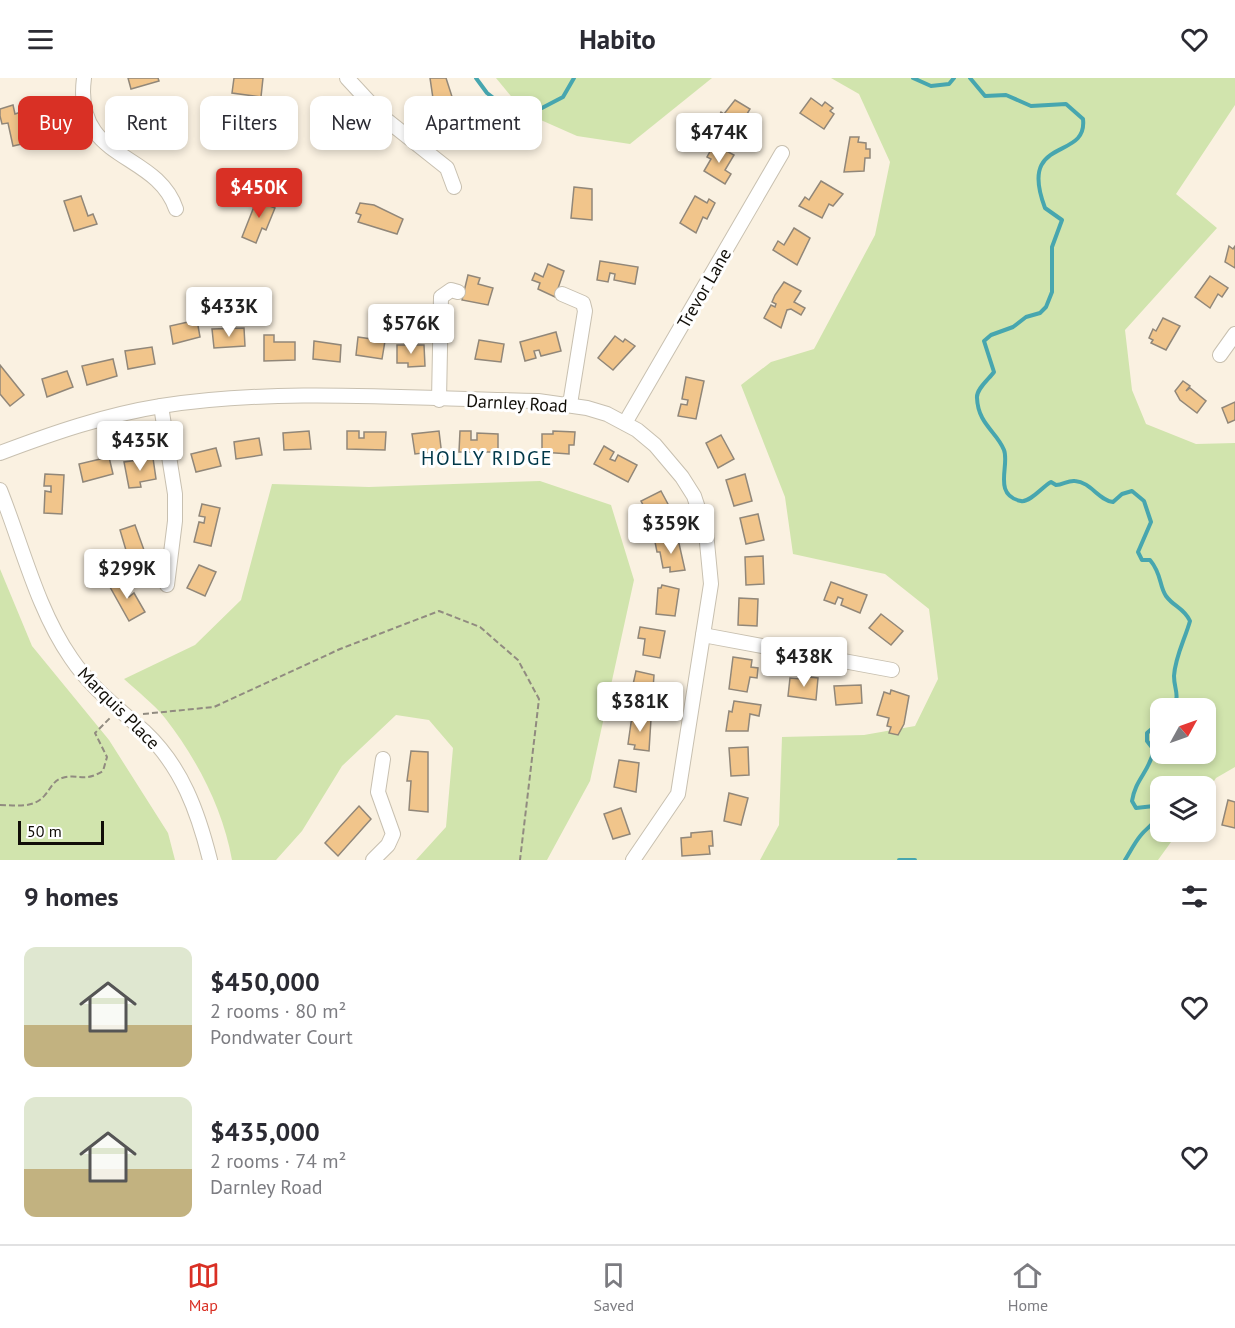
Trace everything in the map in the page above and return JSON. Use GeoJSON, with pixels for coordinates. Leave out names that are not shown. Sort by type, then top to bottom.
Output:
{"type":"FeatureCollection","features":[{"type":"Feature","properties":{"kind":"street"},"geometry":{"type":"LineString","coordinates":[[84,78],[86,112],[101,142],[159,180],[171,195],[176,209]]}},
{"type":"Feature","properties":{"kind":"street"},"geometry":{"type":"LineString","coordinates":[[347,78],[384,118],[447,168],[454,187]]}},
{"type":"Feature","properties":{"kind":"street","name":"Trevor Lane"},"geometry":{"type":"LineString","coordinates":[[626,423],[782,153]]}},
{"type":"Feature","properties":{"kind":"street"},"geometry":{"type":"LineString","coordinates":[[439,400],[441,297],[451,290],[458,292]]}},
{"type":"Feature","properties":{"kind":"street"},"geometry":{"type":"LineString","coordinates":[[562,294],[583,303],[585,311],[570,404]]}},
{"type":"Feature","properties":{"kind":"street"},"geometry":{"type":"LineString","coordinates":[[1220,355],[1235,334]]}},
{"type":"Feature","properties":{"kind":"street","name":"Darnley Road"},"geometry":{"type":"LineString","coordinates":[[0,453],[97,420],[161,406],[232,398],[538,401],[570,404],[607,414],[626,423],[655,445],[671,462],[700,509],[706,532],[711,574],[678,794],[633,860]]}},
{"type":"Feature","properties":{"kind":"street"},"geometry":{"type":"LineString","coordinates":[[161,406],[175,494],[175,520],[167,585]]}},
{"type":"Feature","properties":{"kind":"street","name":"Marquis Place"},"geometry":{"type":"LineString","coordinates":[[0,490],[56,634],[82,674],[145,733],[175,768],[196,809],[210,860]]}},
{"type":"Feature","properties":{"kind":"street"},"geometry":{"type":"LineString","coordinates":[[703,635],[892,670]]}},
{"type":"Feature","properties":{"kind":"street"},"geometry":{"type":"LineString","coordinates":[[373,860],[388,845],[393,834],[378,792],[383,759]]}},
{"type":"Feature","properties":{"kind":"path"},"geometry":{"type":"LineString","coordinates":[[143,714],[214,707],[340,649],[439,611],[470,623],[480,627],[518,660],[539,699],[520,860]]}},
{"type":"Feature","properties":{"kind":"path"},"geometry":{"type":"LineString","coordinates":[[0,805],[27,806],[45,796],[58,779],[69,776],[86,779],[103,771],[107,757],[95,733],[119,711]]}},
{"type":"Feature","properties":{"kind":"green space"},"geometry":{"type":"Polygon","coordinates":[[[496,78],[712,78],[630,144],[577,136],[542,121],[542,96],[511,96],[496,78]]]}},
{"type":"Feature","properties":{"kind":"green space"},"geometry":{"type":"Polygon","coordinates":[[[831,78],[1235,78],[1235,105],[1176,194],[1217,228],[1125,330],[1132,390],[1146,424],[1196,444],[1235,443],[1235,767],[1216,778],[1216,776],[1150,776],[1150,842],[1171,842],[1158,860],[760,860],[779,825],[782,737],[864,735],[915,726],[938,679],[929,609],[885,574],[793,554],[785,497],[741,385],[771,362],[814,349],[875,235],[890,162],[859,94],[831,78]]]}},
{"type":"Feature","properties":{"kind":"green space"},"geometry":{"type":"Polygon","coordinates":[[[540,481],[611,505],[634,580],[590,781],[547,860],[416,860],[446,827],[453,748],[429,720],[396,715],[342,766],[302,831],[276,860],[232,860],[215,803],[188,750],[161,713],[124,679],[195,645],[241,600],[272,484],[369,487],[540,481]]]}},
{"type":"Feature","properties":{"kind":"green space"},"geometry":{"type":"Polygon","coordinates":[[[0,569],[32,646],[109,740],[168,833],[175,860],[0,860],[0,569]]]}},
{"type":"Feature","properties":{"kind":"building"},"geometry":{"type":"Polygon","coordinates":[[[128,78],[158,78],[159,81],[131,89],[128,78]]]}},
{"type":"Feature","properties":{"kind":"building"},"geometry":{"type":"Polygon","coordinates":[[[234,78],[263,78],[261,96],[232,93],[234,78]]]}},
{"type":"Feature","properties":{"kind":"building"},"geometry":{"type":"Polygon","coordinates":[[[430,78],[446,78],[452,96],[433,96],[430,78]]]}},
{"type":"Feature","properties":{"kind":"building"},"geometry":{"type":"Polygon","coordinates":[[[811,98],[822,106],[825,102],[833,108],[830,111],[834,114],[824,129],[800,113],[811,98]]]}},
{"type":"Feature","properties":{"kind":"building"},"geometry":{"type":"Polygon","coordinates":[[[735,100],[750,109],[741,124],[745,126],[739,135],[716,122],[721,112],[724,114],[735,100]]]}},
{"type":"Feature","properties":{"kind":"building"},"geometry":{"type":"Polygon","coordinates":[[[13,105],[15,114],[18,113],[18,145],[13,146],[8,123],[2,124],[0,109],[13,105]]]}},
{"type":"Feature","properties":{"kind":"building"},"geometry":{"type":"Polygon","coordinates":[[[850,137],[859,137],[858,142],[866,143],[866,149],[870,149],[870,158],[865,158],[864,171],[844,172],[850,137]]]}},
{"type":"Feature","properties":{"kind":"building"},"geometry":{"type":"Polygon","coordinates":[[[719,147],[734,155],[725,170],[731,174],[725,184],[704,171],[711,159],[707,157],[712,148],[717,151],[719,147]]]}},
{"type":"Feature","properties":{"kind":"building"},"geometry":{"type":"Polygon","coordinates":[[[821,181],[843,194],[833,206],[829,204],[822,218],[799,206],[805,197],[809,200],[821,181]]]}},
{"type":"Feature","properties":{"kind":"building"},"geometry":{"type":"Polygon","coordinates":[[[574,187],[592,189],[592,220],[571,218],[574,187]]]}},
{"type":"Feature","properties":{"kind":"building"},"geometry":{"type":"Polygon","coordinates":[[[259,194],[269,198],[267,205],[275,208],[266,230],[262,228],[256,243],[242,237],[259,194]]]}},
{"type":"Feature","properties":{"kind":"building"},"geometry":{"type":"Polygon","coordinates":[[[81,196],[88,216],[93,214],[97,224],[74,231],[64,201],[81,196]]]}},
{"type":"Feature","properties":{"kind":"building"},"geometry":{"type":"Polygon","coordinates":[[[695,196],[707,203],[709,199],[715,203],[707,219],[703,217],[696,233],[680,223],[695,196]]]}},
{"type":"Feature","properties":{"kind":"building"},"geometry":{"type":"Polygon","coordinates":[[[360,203],[374,205],[403,219],[397,234],[358,222],[361,215],[356,213],[360,203]]]}},
{"type":"Feature","properties":{"kind":"building"},"geometry":{"type":"Polygon","coordinates":[[[794,228],[810,238],[797,265],[773,250],[778,241],[784,245],[794,228]]]}},
{"type":"Feature","properties":{"kind":"building"},"geometry":{"type":"Polygon","coordinates":[[[1229,246],[1233,249],[1235,246],[1235,268],[1225,262],[1229,246]]]}},
{"type":"Feature","properties":{"kind":"building"},"geometry":{"type":"Polygon","coordinates":[[[600,261],[638,267],[635,284],[614,280],[615,274],[610,273],[608,282],[597,280],[600,261]]]}},
{"type":"Feature","properties":{"kind":"building"},"geometry":{"type":"Polygon","coordinates":[[[548,264],[564,271],[555,297],[538,289],[540,283],[532,280],[535,273],[543,277],[548,264]]]}},
{"type":"Feature","properties":{"kind":"building"},"geometry":{"type":"Polygon","coordinates":[[[468,275],[480,278],[478,284],[493,288],[488,305],[462,300],[468,275]]]}},
{"type":"Feature","properties":{"kind":"building"},"geometry":{"type":"Polygon","coordinates":[[[1210,276],[1228,288],[1222,297],[1218,294],[1210,308],[1195,297],[1210,276]]]}},
{"type":"Feature","properties":{"kind":"building"},"geometry":{"type":"Polygon","coordinates":[[[784,282],[801,291],[794,302],[805,308],[801,315],[791,309],[787,310],[781,328],[764,318],[771,305],[775,307],[776,304],[772,302],[784,282]]]}},
{"type":"Feature","properties":{"kind":"building"},"geometry":{"type":"Polygon","coordinates":[[[1163,318],[1180,326],[1166,350],[1151,343],[1153,340],[1149,338],[1153,329],[1156,331],[1163,318]]]}},
{"type":"Feature","properties":{"kind":"building"},"geometry":{"type":"Polygon","coordinates":[[[197,320],[200,337],[173,344],[170,326],[197,320]]]}},
{"type":"Feature","properties":{"kind":"building"},"geometry":{"type":"Polygon","coordinates":[[[244,328],[245,346],[214,348],[212,329],[244,328]]]}},
{"type":"Feature","properties":{"kind":"building"},"geometry":{"type":"Polygon","coordinates":[[[556,332],[561,351],[541,356],[539,350],[534,351],[536,358],[525,361],[520,342],[556,332]]]}},
{"type":"Feature","properties":{"kind":"building"},"geometry":{"type":"Polygon","coordinates":[[[264,335],[274,335],[274,342],[295,342],[295,360],[264,361],[264,335]]]}},
{"type":"Feature","properties":{"kind":"building"},"geometry":{"type":"Polygon","coordinates":[[[615,336],[635,346],[613,370],[598,358],[615,336]]]}},
{"type":"Feature","properties":{"kind":"building"},"geometry":{"type":"Polygon","coordinates":[[[358,337],[385,341],[382,359],[356,355],[358,337]]]}},
{"type":"Feature","properties":{"kind":"building"},"geometry":{"type":"Polygon","coordinates":[[[479,340],[504,344],[501,362],[475,359],[479,340]]]}},
{"type":"Feature","properties":{"kind":"building"},"geometry":{"type":"Polygon","coordinates":[[[314,341],[341,345],[340,362],[313,359],[314,341]]]}},
{"type":"Feature","properties":{"kind":"building"},"geometry":{"type":"Polygon","coordinates":[[[397,345],[424,345],[425,366],[408,367],[408,363],[397,363],[397,345]]]}},
{"type":"Feature","properties":{"kind":"building"},"geometry":{"type":"Polygon","coordinates":[[[152,347],[155,364],[128,369],[125,351],[152,347]]]}},
{"type":"Feature","properties":{"kind":"building"},"geometry":{"type":"Polygon","coordinates":[[[113,359],[117,376],[87,385],[82,366],[113,359]]]}},
{"type":"Feature","properties":{"kind":"building"},"geometry":{"type":"Polygon","coordinates":[[[0,365],[24,395],[10,406],[0,394],[0,365]]]}},
{"type":"Feature","properties":{"kind":"building"},"geometry":{"type":"Polygon","coordinates":[[[67,371],[73,387],[47,397],[42,379],[67,371]]]}},
{"type":"Feature","properties":{"kind":"building"},"geometry":{"type":"Polygon","coordinates":[[[686,377],[704,381],[696,419],[678,416],[681,404],[687,405],[688,400],[682,399],[686,377]]]}},
{"type":"Feature","properties":{"kind":"building"},"geometry":{"type":"Polygon","coordinates":[[[1183,381],[1190,386],[1186,391],[1190,388],[1206,401],[1197,413],[1180,400],[1175,391],[1183,381]]]}},
{"type":"Feature","properties":{"kind":"building"},"geometry":{"type":"Polygon","coordinates":[[[1235,402],[1235,420],[1228,423],[1222,408],[1235,402]]]}},
{"type":"Feature","properties":{"kind":"building"},"geometry":{"type":"Polygon","coordinates":[[[309,431],[311,449],[284,450],[283,433],[309,431]]]}},
{"type":"Feature","properties":{"kind":"building"},"geometry":{"type":"Polygon","coordinates":[[[347,431],[359,431],[359,438],[364,438],[364,432],[386,432],[385,450],[347,449],[347,431]]]}},
{"type":"Feature","properties":{"kind":"building"},"geometry":{"type":"Polygon","coordinates":[[[439,431],[442,456],[432,457],[431,452],[415,454],[412,434],[439,431]]]}},
{"type":"Feature","properties":{"kind":"building"},"geometry":{"type":"Polygon","coordinates":[[[460,431],[471,431],[471,440],[477,440],[477,433],[498,434],[498,452],[459,452],[460,431]]]}},
{"type":"Feature","properties":{"kind":"building"},"geometry":{"type":"Polygon","coordinates":[[[553,431],[575,432],[574,445],[569,445],[569,454],[542,452],[542,434],[553,434],[553,431]]]}},
{"type":"Feature","properties":{"kind":"building"},"geometry":{"type":"Polygon","coordinates":[[[721,435],[734,459],[718,468],[706,443],[721,435]]]}},
{"type":"Feature","properties":{"kind":"building"},"geometry":{"type":"Polygon","coordinates":[[[259,438],[262,455],[236,459],[234,442],[259,438]]]}},
{"type":"Feature","properties":{"kind":"building"},"geometry":{"type":"Polygon","coordinates":[[[604,446],[614,452],[610,459],[615,461],[618,455],[637,465],[628,482],[594,464],[604,446]]]}},
{"type":"Feature","properties":{"kind":"building"},"geometry":{"type":"Polygon","coordinates":[[[216,448],[221,466],[196,472],[191,454],[216,448]]]}},
{"type":"Feature","properties":{"kind":"building"},"geometry":{"type":"Polygon","coordinates":[[[109,457],[113,474],[83,482],[79,464],[109,457]]]}},
{"type":"Feature","properties":{"kind":"building"},"geometry":{"type":"Polygon","coordinates":[[[153,458],[156,479],[140,482],[141,487],[129,488],[124,462],[153,458]]]}},
{"type":"Feature","properties":{"kind":"building"},"geometry":{"type":"Polygon","coordinates":[[[45,474],[64,475],[62,514],[44,513],[45,491],[51,492],[51,486],[44,486],[45,474]]]}},
{"type":"Feature","properties":{"kind":"building"},"geometry":{"type":"Polygon","coordinates":[[[745,474],[752,501],[734,506],[726,480],[745,474]]]}},
{"type":"Feature","properties":{"kind":"building"},"geometry":{"type":"Polygon","coordinates":[[[661,491],[669,506],[665,507],[670,517],[651,528],[645,518],[649,516],[641,501],[661,491]]]}},
{"type":"Feature","properties":{"kind":"building"},"geometry":{"type":"Polygon","coordinates":[[[202,504],[220,508],[211,546],[194,542],[199,522],[204,523],[205,517],[199,516],[202,504]]]}},
{"type":"Feature","properties":{"kind":"building"},"geometry":{"type":"Polygon","coordinates":[[[758,514],[764,540],[746,544],[740,518],[758,514]]]}},
{"type":"Feature","properties":{"kind":"building"},"geometry":{"type":"Polygon","coordinates":[[[135,525],[144,550],[128,557],[120,530],[135,525]]]}},
{"type":"Feature","properties":{"kind":"building"},"geometry":{"type":"Polygon","coordinates":[[[678,539],[685,570],[670,572],[670,567],[663,568],[660,552],[657,552],[655,542],[678,539]]]}},
{"type":"Feature","properties":{"kind":"building"},"geometry":{"type":"Polygon","coordinates":[[[763,556],[764,584],[746,585],[745,557],[763,556]]]}},
{"type":"Feature","properties":{"kind":"building"},"geometry":{"type":"Polygon","coordinates":[[[199,565],[216,572],[205,596],[187,588],[199,565]]]}},
{"type":"Feature","properties":{"kind":"building"},"geometry":{"type":"Polygon","coordinates":[[[126,578],[132,588],[126,592],[129,597],[134,593],[145,612],[129,621],[110,587],[126,578]]]}},
{"type":"Feature","properties":{"kind":"building"},"geometry":{"type":"Polygon","coordinates":[[[831,582],[867,595],[860,613],[841,605],[843,599],[838,597],[835,604],[824,600],[831,582]]]}},
{"type":"Feature","properties":{"kind":"building"},"geometry":{"type":"Polygon","coordinates":[[[662,585],[679,589],[675,616],[656,614],[658,588],[662,585]]]}},
{"type":"Feature","properties":{"kind":"building"},"geometry":{"type":"Polygon","coordinates":[[[739,598],[758,599],[757,626],[738,625],[739,598]]]}},
{"type":"Feature","properties":{"kind":"building"},"geometry":{"type":"Polygon","coordinates":[[[881,614],[903,631],[891,645],[869,628],[881,614]]]}},
{"type":"Feature","properties":{"kind":"building"},"geometry":{"type":"Polygon","coordinates":[[[640,627],[665,631],[660,658],[643,655],[645,639],[638,638],[640,627]]]}},
{"type":"Feature","properties":{"kind":"building"},"geometry":{"type":"Polygon","coordinates":[[[733,657],[752,660],[751,667],[758,668],[757,678],[750,677],[747,692],[729,689],[733,657]]]}},
{"type":"Feature","properties":{"kind":"building"},"geometry":{"type":"Polygon","coordinates":[[[636,671],[654,675],[652,703],[630,698],[636,671]]]}},
{"type":"Feature","properties":{"kind":"building"},"geometry":{"type":"Polygon","coordinates":[[[801,676],[818,678],[816,700],[788,696],[790,678],[801,679],[801,676]]]}},
{"type":"Feature","properties":{"kind":"building"},"geometry":{"type":"Polygon","coordinates":[[[861,685],[862,703],[836,705],[834,686],[861,685]]]}},
{"type":"Feature","properties":{"kind":"building"},"geometry":{"type":"Polygon","coordinates":[[[891,690],[909,696],[904,724],[898,735],[889,733],[891,727],[887,726],[889,718],[877,715],[884,692],[890,694],[891,690]]]}},
{"type":"Feature","properties":{"kind":"building"},"geometry":{"type":"Polygon","coordinates":[[[734,701],[761,705],[759,716],[750,714],[748,731],[726,731],[729,711],[732,712],[734,701]]]}},
{"type":"Feature","properties":{"kind":"building"},"geometry":{"type":"Polygon","coordinates":[[[632,716],[651,719],[649,751],[634,749],[635,745],[628,744],[632,716]]]}},
{"type":"Feature","properties":{"kind":"building"},"geometry":{"type":"Polygon","coordinates":[[[748,747],[749,775],[731,776],[729,748],[748,747]]]}},
{"type":"Feature","properties":{"kind":"building"},"geometry":{"type":"Polygon","coordinates":[[[411,751],[428,752],[428,812],[409,810],[411,781],[407,781],[411,751]]]}},
{"type":"Feature","properties":{"kind":"building"},"geometry":{"type":"Polygon","coordinates":[[[619,760],[639,763],[636,792],[614,787],[619,760]]]}},
{"type":"Feature","properties":{"kind":"building"},"geometry":{"type":"Polygon","coordinates":[[[729,793],[748,798],[741,825],[724,821],[729,793]]]}},
{"type":"Feature","properties":{"kind":"building"},"geometry":{"type":"Polygon","coordinates":[[[1228,800],[1235,802],[1235,828],[1222,825],[1228,800]]]}},
{"type":"Feature","properties":{"kind":"building"},"geometry":{"type":"Polygon","coordinates":[[[359,806],[371,819],[338,856],[325,843],[359,806]]]}},
{"type":"Feature","properties":{"kind":"building"},"geometry":{"type":"Polygon","coordinates":[[[621,808],[630,834],[613,839],[604,814],[621,808]]]}},
{"type":"Feature","properties":{"kind":"building"},"geometry":{"type":"Polygon","coordinates":[[[712,831],[713,846],[709,846],[710,854],[682,856],[681,838],[691,837],[691,833],[712,831]]]}},
{"type":"Feature","properties":{"kind":"waterway"},"geometry":{"type":"LineString","coordinates":[[476,78],[487,93],[509,110],[540,109],[563,97],[574,78]]}},
{"type":"Feature","properties":{"kind":"waterway"},"geometry":{"type":"LineString","coordinates":[[913,78],[931,86],[949,84],[954,78]]}},
{"type":"Feature","properties":{"kind":"waterway"},"geometry":{"type":"LineString","coordinates":[[970,78],[985,96],[1006,95],[1031,106],[1066,104],[1083,119],[1082,132],[1075,141],[1046,159],[1040,169],[1039,185],[1045,208],[1062,220],[1052,247],[1052,292],[1046,307],[1040,313],[1026,317],[1013,327],[991,335],[984,341],[994,372],[977,395],[978,407],[984,421],[1004,450],[1004,486],[1012,498],[1021,501],[1032,497],[1051,482],[1056,485],[1072,481],[1086,484],[1108,501],[1113,502],[1122,494],[1132,491],[1144,501],[1151,522],[1138,552],[1142,560],[1150,560],[1157,570],[1166,596],[1185,613],[1190,621],[1175,669],[1176,698]]}},
{"type":"Feature","properties":{"kind":"waterway"},"geometry":{"type":"LineString","coordinates":[[1150,730],[1147,733],[1147,741],[1150,745]]}},
{"type":"Feature","properties":{"kind":"waterway"},"geometry":{"type":"LineString","coordinates":[[1125,860],[1144,831],[1156,819],[1154,806],[1136,808],[1132,801],[1136,787],[1150,762]]}},
{"type":"Feature","properties":{"kind":"waterway"},"geometry":{"type":"LineString","coordinates":[[899,860],[915,860]]}},
{"type":"Feature","properties":{"kind":"district","name":"HOLLY RIDGE"},"geometry":{"type":"Point","coordinates":[487,458]}}]}
